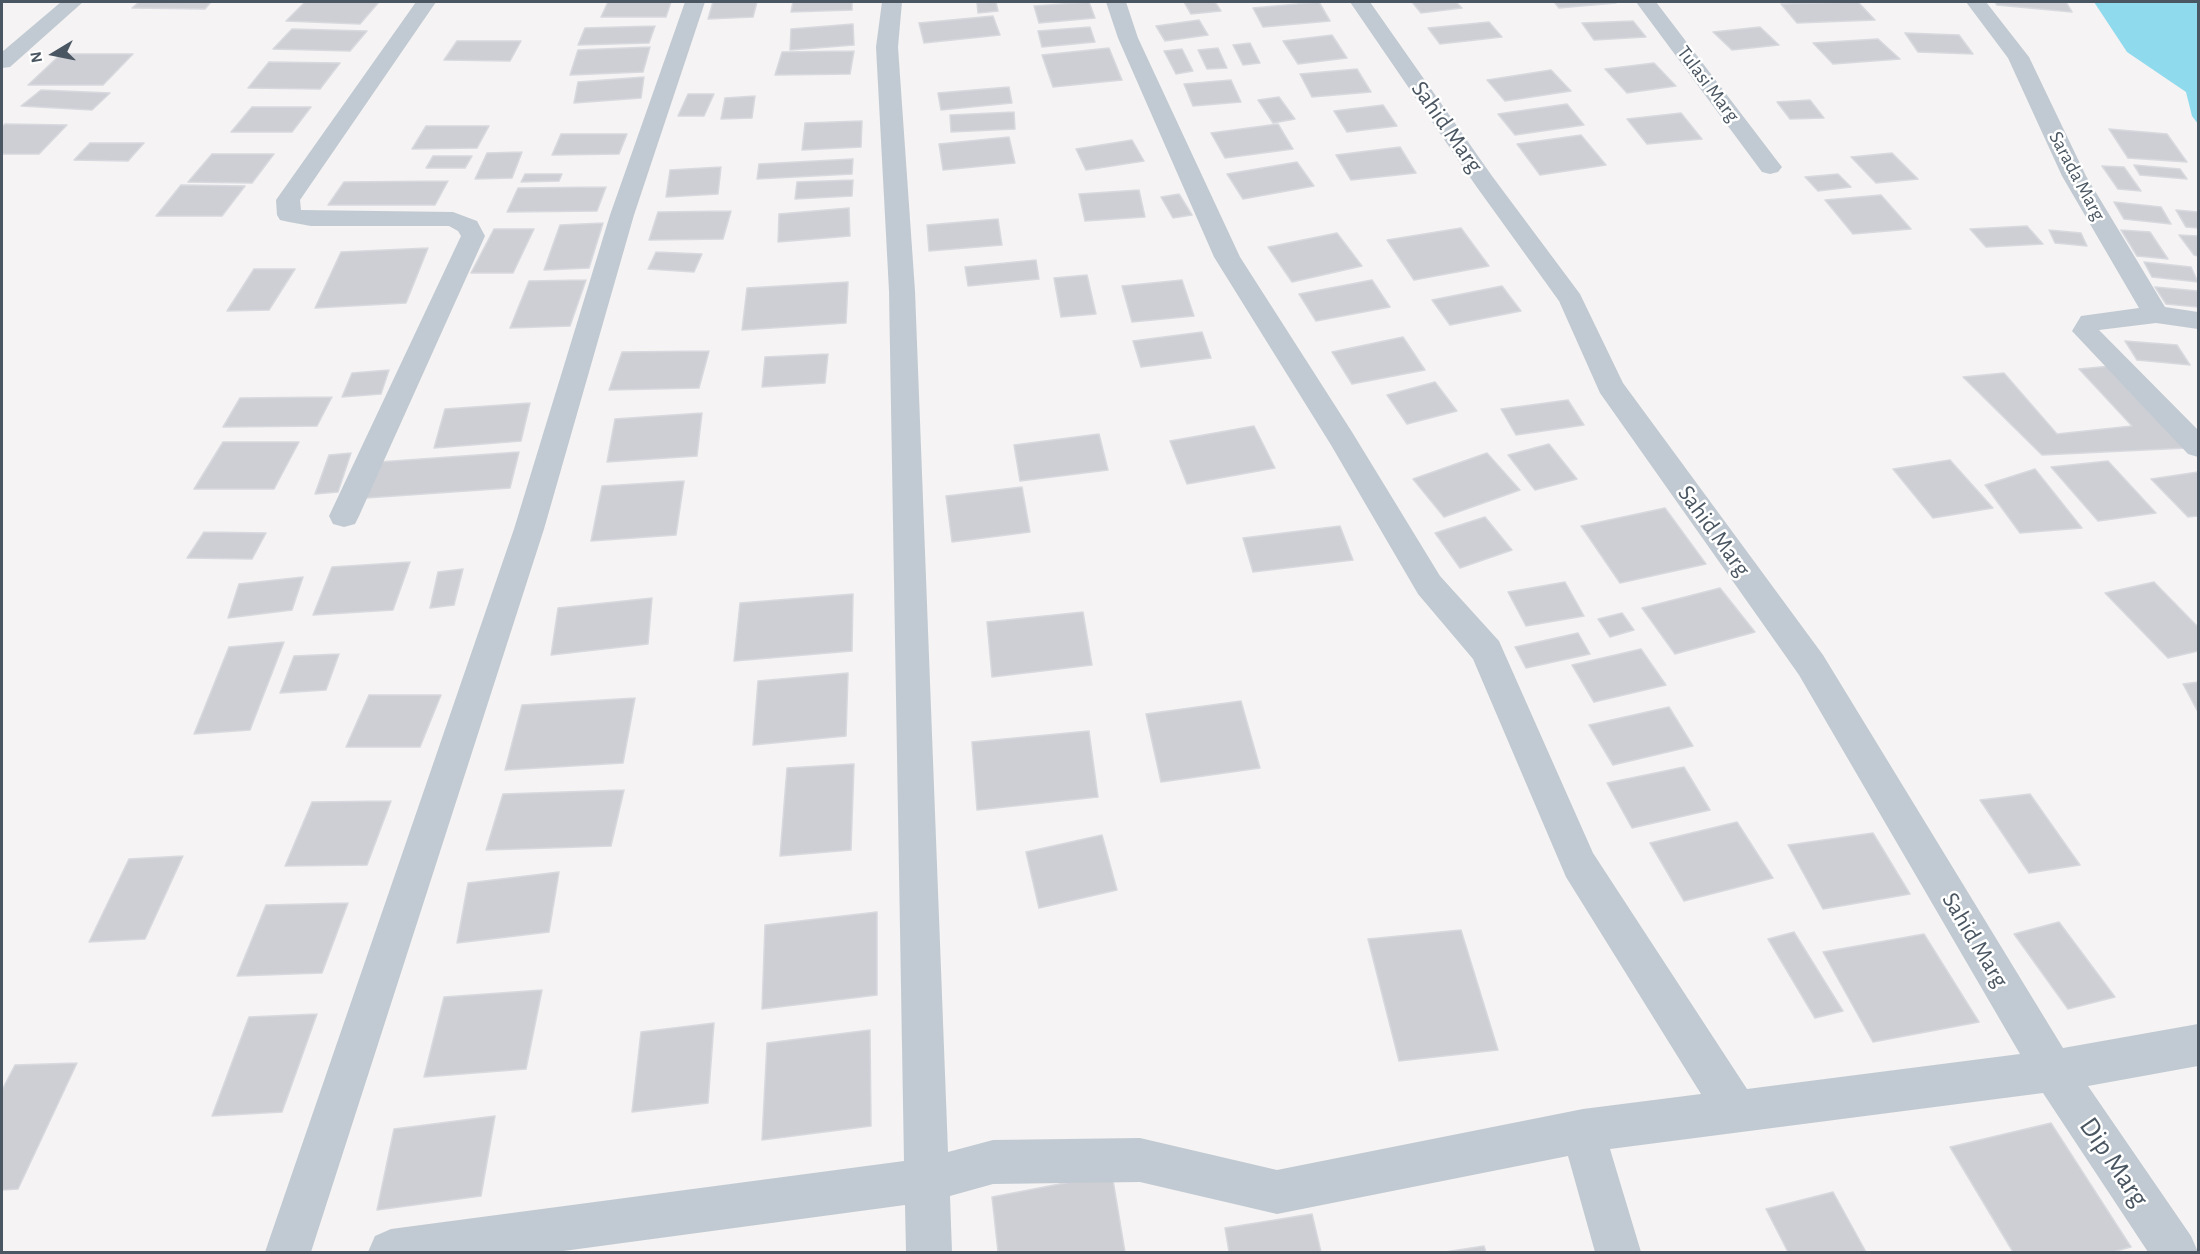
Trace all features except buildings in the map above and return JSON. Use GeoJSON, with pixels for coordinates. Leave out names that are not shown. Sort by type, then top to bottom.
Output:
{"type":"FeatureCollection","features":[{"type":"Feature","properties":{"kind":"street"},"geometry":{"type":"LineString","coordinates":[[2,62],[73,2]]}},
{"type":"Feature","properties":{"kind":"street"},"geometry":{"type":"LineString","coordinates":[[344,516],[473,236],[468,226],[453,219],[311,219],[289,215],[288,200],[426,2]]}},
{"type":"Feature","properties":{"kind":"street"},"geometry":{"type":"LineString","coordinates":[[288,1252],[529,530],[622,215],[695,2]]}},
{"type":"Feature","properties":{"kind":"street"},"geometry":{"type":"LineString","coordinates":[[892,2],[887,47],[902,291],[929,1252]]}},
{"type":"Feature","properties":{"kind":"street"},"geometry":{"type":"LineString","coordinates":[[1116,2],[1128,38],[1227,257],[1342,439],[1429,585],[1487,651],[1580,865],[1736,1111]]}},
{"type":"Feature","properties":{"kind":"street","name":"Sahid Marg"},"geometry":{"type":"LineString","coordinates":[[1360,2],[1571,300],[1611,386],[1811,665],[2053,1071]]}},
{"type":"Feature","properties":{"kind":"street","name":"Tulasi Marg"},"geometry":{"type":"LineString","coordinates":[[1646,2],[1770,167]]}},
{"type":"Feature","properties":{"kind":"street","name":"Sarada Marg"},"geometry":{"type":"LineString","coordinates":[[1976,2],[2018,57],[2074,176],[2156,314]]}},
{"type":"Feature","properties":{"kind":"street"},"geometry":{"type":"LineString","coordinates":[[2199,320],[2156,314],[2090,322],[2085,331],[2199,447]]}},
{"type":"Feature","properties":{"kind":"street"},"geometry":{"type":"LineString","coordinates":[[391,1252],[926,1180],[993,1162],[1140,1160],[1277,1192],[1583,1131],[2053,1071],[2199,1045]]}},
{"type":"Feature","properties":{"kind":"street","name":"Dip Marg"},"geometry":{"type":"LineString","coordinates":[[2053,1071],[2175,1252]]}},
{"type":"Feature","properties":{"kind":"street"},"geometry":{"type":"LineString","coordinates":[[1583,1131],[1618,1252]]}},
{"type":"Feature","properties":{"kind":"water"},"geometry":{"type":"Polygon","coordinates":[[[2094,2],[2198,2],[2198,124],[2192,116],[2186,92],[2127,52],[2094,2]]]}}]}
